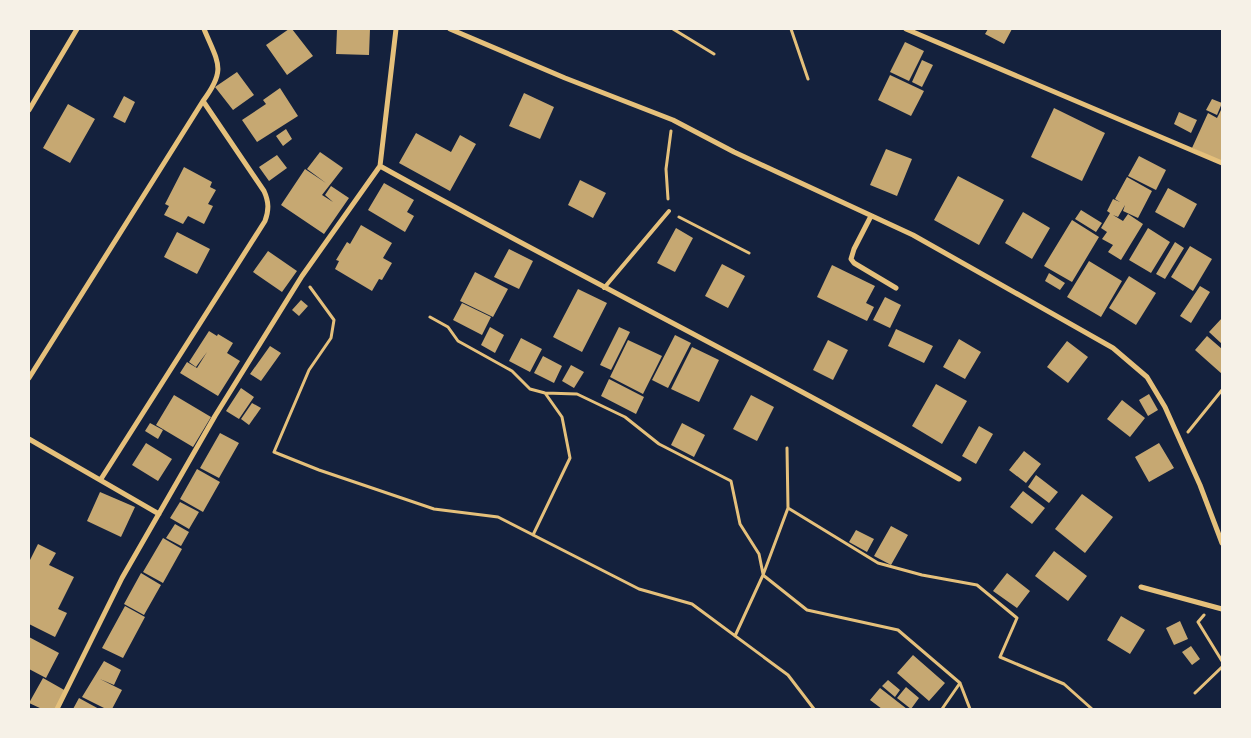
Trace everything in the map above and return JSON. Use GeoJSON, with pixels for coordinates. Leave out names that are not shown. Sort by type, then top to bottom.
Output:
{"type":"FeatureCollection","features":[{"type":"Feature","properties":{"kind":"street"},"geometry":{"type":"LineString","coordinates":[[29,110],[77,29]]}},
{"type":"Feature","properties":{"kind":"street"},"geometry":{"type":"LineString","coordinates":[[29,378],[202,101],[219,77],[218,64],[204,29]]}},
{"type":"Feature","properties":{"kind":"street"},"geometry":{"type":"LineString","coordinates":[[57,709],[122,578],[215,416],[302,276],[380,166],[396,29]]}},
{"type":"Feature","properties":{"kind":"street"},"geometry":{"type":"LineString","coordinates":[[450,29],[564,78],[673,120],[734,152],[913,235],[1018,295],[1079,327],[1113,348],[1146,377],[1165,407],[1200,485],[1222,543]]}},
{"type":"Feature","properties":{"kind":"street"},"geometry":{"type":"LineString","coordinates":[[906,29],[1222,163]]}},
{"type":"Feature","properties":{"kind":"street"},"geometry":{"type":"LineString","coordinates":[[101,479],[265,221],[268,212],[268,200],[264,191],[202,101]]}},
{"type":"Feature","properties":{"kind":"street"},"geometry":{"type":"LineString","coordinates":[[380,166],[604,288],[854,418],[959,479]]}},
{"type":"Feature","properties":{"kind":"street"},"geometry":{"type":"LineString","coordinates":[[871,216],[851,259],[854,264],[896,288]]}},
{"type":"Feature","properties":{"kind":"street"},"geometry":{"type":"LineString","coordinates":[[29,439],[159,514]]}},
{"type":"Feature","properties":{"kind":"street"},"geometry":{"type":"LineString","coordinates":[[1141,587],[1222,609]]}},
{"type":"Feature","properties":{"kind":"lane"},"geometry":{"type":"LineString","coordinates":[[604,288],[669,212]]}},
{"type":"Feature","properties":{"kind":"path"},"geometry":{"type":"LineString","coordinates":[[673,29],[714,54]]}},
{"type":"Feature","properties":{"kind":"path"},"geometry":{"type":"LineString","coordinates":[[791,29],[808,79]]}},
{"type":"Feature","properties":{"kind":"path"},"geometry":{"type":"LineString","coordinates":[[673,120],[666,169],[669,212],[749,252]]}},
{"type":"Feature","properties":{"kind":"path"},"geometry":{"type":"LineString","coordinates":[[302,276],[334,320],[331,338],[309,370],[274,452],[319,470],[434,509],[498,517],[639,589],[692,604],[788,675],[814,709]]}},
{"type":"Feature","properties":{"kind":"path"},"geometry":{"type":"LineString","coordinates":[[430,317],[448,327],[458,341],[512,371],[530,389],[545,393],[577,394],[617,413],[659,444],[730,481],[740,524],[759,554],[763,575],[807,610],[898,630],[960,683],[970,709]]}},
{"type":"Feature","properties":{"kind":"path"},"geometry":{"type":"LineString","coordinates":[[1180,442],[1222,390]]}},
{"type":"Feature","properties":{"kind":"path"},"geometry":{"type":"LineString","coordinates":[[533,535],[570,458],[562,417],[545,393]]}},
{"type":"Feature","properties":{"kind":"path"},"geometry":{"type":"LineString","coordinates":[[735,636],[763,575],[788,508],[787,448]]}},
{"type":"Feature","properties":{"kind":"path"},"geometry":{"type":"LineString","coordinates":[[788,508],[878,564],[922,575],[977,585],[1017,618],[1000,657],[1064,684],[1092,709]]}},
{"type":"Feature","properties":{"kind":"path"},"geometry":{"type":"LineString","coordinates":[[1210,607],[1198,622],[1222,661]]}},
{"type":"Feature","properties":{"kind":"path"},"geometry":{"type":"LineString","coordinates":[[1194,693],[1222,667]]}},
{"type":"Feature","properties":{"kind":"path"},"geometry":{"type":"LineString","coordinates":[[942,709],[960,683]]}},
{"type":"Feature","properties":{"kind":"building"},"geometry":{"type":"Polygon","coordinates":[[[289,29],[292,29],[313,56],[287,75],[266,45],[289,29]]]}},
{"type":"Feature","properties":{"kind":"building"},"geometry":{"type":"Polygon","coordinates":[[[337,29],[370,29],[369,55],[336,54],[337,29]]]}},
{"type":"Feature","properties":{"kind":"building"},"geometry":{"type":"Polygon","coordinates":[[[988,29],[1012,29],[1004,44],[985,34],[988,29]]]}},
{"type":"Feature","properties":{"kind":"building"},"geometry":{"type":"Polygon","coordinates":[[[905,42],[924,51],[909,81],[890,72],[905,42]]]}},
{"type":"Feature","properties":{"kind":"building"},"geometry":{"type":"Polygon","coordinates":[[[922,60],[933,65],[922,87],[912,82],[922,60]]]}},
{"type":"Feature","properties":{"kind":"building"},"geometry":{"type":"Polygon","coordinates":[[[237,72],[254,95],[233,110],[215,87],[237,72]]]}},
{"type":"Feature","properties":{"kind":"building"},"geometry":{"type":"Polygon","coordinates":[[[890,75],[924,91],[911,116],[878,100],[890,75]]]}},
{"type":"Feature","properties":{"kind":"building"},"geometry":{"type":"Polygon","coordinates":[[[280,88],[298,116],[257,142],[242,120],[266,104],[263,100],[280,88]]]}},
{"type":"Feature","properties":{"kind":"building"},"geometry":{"type":"Polygon","coordinates":[[[524,93],[554,107],[540,139],[509,126],[524,93]]]}},
{"type":"Feature","properties":{"kind":"building"},"geometry":{"type":"Polygon","coordinates":[[[124,96],[135,102],[125,123],[113,117],[124,96]]]}},
{"type":"Feature","properties":{"kind":"building"},"geometry":{"type":"Polygon","coordinates":[[[1212,99],[1222,103],[1217,115],[1206,110],[1212,99]]]}},
{"type":"Feature","properties":{"kind":"building"},"geometry":{"type":"Polygon","coordinates":[[[68,104],[95,119],[70,163],[43,148],[68,104]]]}},
{"type":"Feature","properties":{"kind":"building"},"geometry":{"type":"Polygon","coordinates":[[[1054,108],[1105,133],[1082,181],[1031,157],[1054,108]]]}},
{"type":"Feature","properties":{"kind":"building"},"geometry":{"type":"Polygon","coordinates":[[[1221,110],[1222,162],[1192,148],[1208,113],[1217,118],[1221,110]]]}},
{"type":"Feature","properties":{"kind":"building"},"geometry":{"type":"Polygon","coordinates":[[[1179,112],[1197,120],[1191,133],[1174,124],[1179,112]]]}},
{"type":"Feature","properties":{"kind":"building"},"geometry":{"type":"Polygon","coordinates":[[[286,129],[292,139],[283,146],[276,136],[286,129]]]}},
{"type":"Feature","properties":{"kind":"building"},"geometry":{"type":"Polygon","coordinates":[[[416,133],[451,152],[460,135],[476,144],[450,191],[399,163],[416,133]]]}},
{"type":"Feature","properties":{"kind":"building"},"geometry":{"type":"Polygon","coordinates":[[[886,149],[912,159],[897,196],[870,185],[886,149]]]}},
{"type":"Feature","properties":{"kind":"building"},"geometry":{"type":"Polygon","coordinates":[[[320,152],[343,168],[322,195],[333,202],[325,195],[331,186],[349,198],[324,234],[281,205],[305,169],[326,183],[307,169],[320,152]]]}},
{"type":"Feature","properties":{"kind":"building"},"geometry":{"type":"Polygon","coordinates":[[[277,155],[287,168],[269,181],[259,167],[277,155]]]}},
{"type":"Feature","properties":{"kind":"building"},"geometry":{"type":"Polygon","coordinates":[[[1139,156],[1166,170],[1156,190],[1128,176],[1139,156]]]}},
{"type":"Feature","properties":{"kind":"building"},"geometry":{"type":"Polygon","coordinates":[[[184,167],[212,182],[210,187],[216,190],[208,204],[213,206],[204,224],[188,216],[183,224],[164,215],[169,206],[165,204],[184,167]]]}},
{"type":"Feature","properties":{"kind":"building"},"geometry":{"type":"Polygon","coordinates":[[[958,176],[1004,200],[979,245],[934,220],[958,176]]]}},
{"type":"Feature","properties":{"kind":"building"},"geometry":{"type":"Polygon","coordinates":[[[1127,177],[1152,191],[1138,218],[1123,211],[1125,205],[1118,217],[1113,215],[1123,221],[1128,214],[1143,224],[1121,260],[1108,252],[1113,245],[1102,239],[1107,232],[1101,228],[1110,213],[1107,211],[1113,199],[1120,202],[1115,199],[1127,177]]]}},
{"type":"Feature","properties":{"kind":"building"},"geometry":{"type":"Polygon","coordinates":[[[580,180],[606,193],[593,218],[568,205],[580,180]]]}},
{"type":"Feature","properties":{"kind":"building"},"geometry":{"type":"Polygon","coordinates":[[[384,183],[414,200],[407,212],[414,216],[405,232],[368,210],[384,183]]]}},
{"type":"Feature","properties":{"kind":"building"},"geometry":{"type":"Polygon","coordinates":[[[1168,188],[1197,204],[1184,228],[1155,212],[1168,188]]]}},
{"type":"Feature","properties":{"kind":"building"},"geometry":{"type":"Polygon","coordinates":[[[1081,210],[1102,223],[1096,232],[1075,219],[1081,210]]]}},
{"type":"Feature","properties":{"kind":"building"},"geometry":{"type":"Polygon","coordinates":[[[1023,212],[1050,228],[1032,259],[1005,243],[1023,212]]]}},
{"type":"Feature","properties":{"kind":"building"},"geometry":{"type":"Polygon","coordinates":[[[1072,220],[1099,237],[1072,282],[1044,266],[1072,220]]]}},
{"type":"Feature","properties":{"kind":"building"},"geometry":{"type":"Polygon","coordinates":[[[361,225],[392,243],[383,258],[392,263],[382,280],[379,279],[372,291],[335,269],[339,261],[336,260],[347,242],[350,244],[361,225]]]}},
{"type":"Feature","properties":{"kind":"building"},"geometry":{"type":"Polygon","coordinates":[[[676,228],[693,238],[675,272],[657,263],[676,228]]]}},
{"type":"Feature","properties":{"kind":"building"},"geometry":{"type":"Polygon","coordinates":[[[1148,228],[1170,242],[1151,273],[1129,260],[1148,228]]]}},
{"type":"Feature","properties":{"kind":"building"},"geometry":{"type":"Polygon","coordinates":[[[177,232],[210,249],[197,274],[164,257],[177,232]]]}},
{"type":"Feature","properties":{"kind":"building"},"geometry":{"type":"Polygon","coordinates":[[[1175,242],[1184,248],[1165,279],[1156,274],[1175,242]]]}},
{"type":"Feature","properties":{"kind":"building"},"geometry":{"type":"Polygon","coordinates":[[[1190,246],[1212,259],[1193,291],[1171,277],[1190,246]]]}},
{"type":"Feature","properties":{"kind":"building"},"geometry":{"type":"Polygon","coordinates":[[[509,249],[533,261],[519,289],[494,277],[509,249]]]}},
{"type":"Feature","properties":{"kind":"building"},"geometry":{"type":"Polygon","coordinates":[[[268,251],[297,271],[282,292],[253,272],[268,251]]]}},
{"type":"Feature","properties":{"kind":"building"},"geometry":{"type":"Polygon","coordinates":[[[1089,261],[1122,281],[1101,317],[1067,297],[1089,261]]]}},
{"type":"Feature","properties":{"kind":"building"},"geometry":{"type":"Polygon","coordinates":[[[722,264],[745,276],[728,308],[705,296],[722,264]]]}},
{"type":"Feature","properties":{"kind":"building"},"geometry":{"type":"Polygon","coordinates":[[[832,265],[875,286],[866,303],[874,307],[867,321],[817,297],[832,265]]]}},
{"type":"Feature","properties":{"kind":"building"},"geometry":{"type":"Polygon","coordinates":[[[475,272],[508,289],[493,317],[460,301],[475,272]]]}},
{"type":"Feature","properties":{"kind":"building"},"geometry":{"type":"Polygon","coordinates":[[[1049,273],[1065,283],[1060,290],[1045,281],[1049,273]]]}},
{"type":"Feature","properties":{"kind":"building"},"geometry":{"type":"Polygon","coordinates":[[[1129,276],[1156,293],[1136,325],[1109,308],[1129,276]]]}},
{"type":"Feature","properties":{"kind":"building"},"geometry":{"type":"Polygon","coordinates":[[[1200,286],[1210,292],[1191,323],[1180,316],[1200,286]]]}},
{"type":"Feature","properties":{"kind":"building"},"geometry":{"type":"Polygon","coordinates":[[[578,289],[607,303],[582,352],[553,337],[578,289]]]}},
{"type":"Feature","properties":{"kind":"building"},"geometry":{"type":"Polygon","coordinates":[[[885,297],[901,305],[890,328],[873,320],[885,297]]]}},
{"type":"Feature","properties":{"kind":"building"},"geometry":{"type":"Polygon","coordinates":[[[301,300],[308,306],[299,316],[292,310],[301,300]]]}},
{"type":"Feature","properties":{"kind":"building"},"geometry":{"type":"Polygon","coordinates":[[[462,303],[491,317],[482,335],[453,320],[462,303]]]}},
{"type":"Feature","properties":{"kind":"building"},"geometry":{"type":"Polygon","coordinates":[[[1222,318],[1222,344],[1209,332],[1222,318]]]}},
{"type":"Feature","properties":{"kind":"building"},"geometry":{"type":"Polygon","coordinates":[[[490,327],[504,335],[495,353],[481,345],[490,327]]]}},
{"type":"Feature","properties":{"kind":"building"},"geometry":{"type":"Polygon","coordinates":[[[619,327],[630,332],[611,370],[600,365],[619,327]]]}},
{"type":"Feature","properties":{"kind":"building"},"geometry":{"type":"Polygon","coordinates":[[[896,329],[933,346],[924,363],[888,346],[896,329]]]}},
{"type":"Feature","properties":{"kind":"building"},"geometry":{"type":"Polygon","coordinates":[[[209,331],[233,343],[227,353],[240,361],[218,396],[180,373],[187,362],[197,368],[207,352],[196,367],[189,362],[209,331]]]}},
{"type":"Feature","properties":{"kind":"building"},"geometry":{"type":"Polygon","coordinates":[[[675,335],[691,343],[668,388],[652,380],[675,335]]]}},
{"type":"Feature","properties":{"kind":"building"},"geometry":{"type":"Polygon","coordinates":[[[1207,336],[1222,349],[1222,374],[1195,350],[1207,336]]]}},
{"type":"Feature","properties":{"kind":"building"},"geometry":{"type":"Polygon","coordinates":[[[521,338],[542,349],[530,372],[509,361],[521,338]]]}},
{"type":"Feature","properties":{"kind":"building"},"geometry":{"type":"Polygon","coordinates":[[[959,339],[981,352],[965,379],[943,367],[959,339]]]}},
{"type":"Feature","properties":{"kind":"building"},"geometry":{"type":"Polygon","coordinates":[[[628,340],[662,356],[643,394],[610,377],[628,340]]]}},
{"type":"Feature","properties":{"kind":"building"},"geometry":{"type":"Polygon","coordinates":[[[828,340],[848,350],[833,380],[813,370],[828,340]]]}},
{"type":"Feature","properties":{"kind":"building"},"geometry":{"type":"Polygon","coordinates":[[[1067,341],[1088,357],[1068,383],[1047,367],[1067,341]]]}},
{"type":"Feature","properties":{"kind":"building"},"geometry":{"type":"Polygon","coordinates":[[[270,346],[281,353],[261,381],[250,374],[270,346]]]}},
{"type":"Feature","properties":{"kind":"building"},"geometry":{"type":"Polygon","coordinates":[[[692,347],[719,360],[699,402],[671,389],[692,347]]]}},
{"type":"Feature","properties":{"kind":"building"},"geometry":{"type":"Polygon","coordinates":[[[543,356],[562,366],[554,383],[534,373],[543,356]]]}},
{"type":"Feature","properties":{"kind":"building"},"geometry":{"type":"Polygon","coordinates":[[[571,365],[584,372],[574,388],[562,381],[571,365]]]}},
{"type":"Feature","properties":{"kind":"building"},"geometry":{"type":"Polygon","coordinates":[[[609,379],[644,397],[636,414],[601,396],[609,379]]]}},
{"type":"Feature","properties":{"kind":"building"},"geometry":{"type":"Polygon","coordinates":[[[936,384],[967,401],[942,444],[912,426],[936,384]]]}},
{"type":"Feature","properties":{"kind":"building"},"geometry":{"type":"Polygon","coordinates":[[[241,388],[254,397],[239,419],[226,411],[241,388]]]}},
{"type":"Feature","properties":{"kind":"building"},"geometry":{"type":"Polygon","coordinates":[[[1149,394],[1158,410],[1148,416],[1139,400],[1149,394]]]}},
{"type":"Feature","properties":{"kind":"building"},"geometry":{"type":"Polygon","coordinates":[[[174,395],[211,417],[193,447],[156,425],[174,395]]]}},
{"type":"Feature","properties":{"kind":"building"},"geometry":{"type":"Polygon","coordinates":[[[751,395],[774,407],[757,441],[733,429],[751,395]]]}},
{"type":"Feature","properties":{"kind":"building"},"geometry":{"type":"Polygon","coordinates":[[[1122,400],[1145,418],[1130,437],[1107,419],[1122,400]]]}},
{"type":"Feature","properties":{"kind":"building"},"geometry":{"type":"Polygon","coordinates":[[[252,403],[261,408],[249,425],[241,419],[252,403]]]}},
{"type":"Feature","properties":{"kind":"building"},"geometry":{"type":"Polygon","coordinates":[[[150,423],[163,430],[158,439],[145,431],[150,423]]]}},
{"type":"Feature","properties":{"kind":"building"},"geometry":{"type":"Polygon","coordinates":[[[682,423],[705,435],[694,457],[671,445],[682,423]]]}},
{"type":"Feature","properties":{"kind":"building"},"geometry":{"type":"Polygon","coordinates":[[[979,426],[993,434],[976,464],[962,456],[979,426]]]}},
{"type":"Feature","properties":{"kind":"building"},"geometry":{"type":"Polygon","coordinates":[[[220,433],[239,443],[219,478],[200,468],[220,433]]]}},
{"type":"Feature","properties":{"kind":"building"},"geometry":{"type":"Polygon","coordinates":[[[146,443],[172,459],[158,481],[132,465],[146,443]]]}},
{"type":"Feature","properties":{"kind":"building"},"geometry":{"type":"Polygon","coordinates":[[[1159,443],[1174,468],[1149,482],[1135,457],[1159,443]]]}},
{"type":"Feature","properties":{"kind":"building"},"geometry":{"type":"Polygon","coordinates":[[[1024,451],[1041,464],[1026,483],[1009,470],[1024,451]]]}},
{"type":"Feature","properties":{"kind":"building"},"geometry":{"type":"Polygon","coordinates":[[[197,469],[220,482],[203,512],[180,499],[197,469]]]}},
{"type":"Feature","properties":{"kind":"building"},"geometry":{"type":"Polygon","coordinates":[[[1036,475],[1058,492],[1049,503],[1028,487],[1036,475]]]}},
{"type":"Feature","properties":{"kind":"building"},"geometry":{"type":"Polygon","coordinates":[[[1023,491],[1045,508],[1032,524],[1010,507],[1023,491]]]}},
{"type":"Feature","properties":{"kind":"building"},"geometry":{"type":"Polygon","coordinates":[[[100,492],[135,507],[121,537],[87,521],[100,492]]]}},
{"type":"Feature","properties":{"kind":"building"},"geometry":{"type":"Polygon","coordinates":[[[1082,494],[1113,517],[1085,553],[1055,529],[1082,494]]]}},
{"type":"Feature","properties":{"kind":"building"},"geometry":{"type":"Polygon","coordinates":[[[180,502],[199,512],[189,529],[170,518],[180,502]]]}},
{"type":"Feature","properties":{"kind":"building"},"geometry":{"type":"Polygon","coordinates":[[[175,524],[189,532],[181,546],[166,538],[175,524]]]}},
{"type":"Feature","properties":{"kind":"building"},"geometry":{"type":"Polygon","coordinates":[[[891,526],[908,535],[891,565],[874,556],[891,526]]]}},
{"type":"Feature","properties":{"kind":"building"},"geometry":{"type":"Polygon","coordinates":[[[856,530],[874,539],[867,552],[849,542],[856,530]]]}},
{"type":"Feature","properties":{"kind":"building"},"geometry":{"type":"Polygon","coordinates":[[[163,538],[182,549],[163,583],[143,572],[163,538]]]}},
{"type":"Feature","properties":{"kind":"building"},"geometry":{"type":"Polygon","coordinates":[[[38,544],[56,553],[49,565],[74,577],[58,609],[67,613],[55,637],[29,624],[29,562],[38,544]]]}},
{"type":"Feature","properties":{"kind":"building"},"geometry":{"type":"Polygon","coordinates":[[[1054,551],[1087,576],[1068,601],[1035,576],[1054,551]]]}},
{"type":"Feature","properties":{"kind":"building"},"geometry":{"type":"Polygon","coordinates":[[[141,573],[161,585],[144,615],[124,604],[141,573]]]}},
{"type":"Feature","properties":{"kind":"building"},"geometry":{"type":"Polygon","coordinates":[[[1007,573],[1030,591],[1017,608],[993,591],[1007,573]]]}},
{"type":"Feature","properties":{"kind":"building"},"geometry":{"type":"Polygon","coordinates":[[[125,606],[145,617],[123,658],[102,648],[125,606]]]}},
{"type":"Feature","properties":{"kind":"building"},"geometry":{"type":"Polygon","coordinates":[[[1121,616],[1145,630],[1130,654],[1107,640],[1121,616]]]}},
{"type":"Feature","properties":{"kind":"building"},"geometry":{"type":"Polygon","coordinates":[[[1180,621],[1188,639],[1174,645],[1166,628],[1180,621]]]}},
{"type":"Feature","properties":{"kind":"building"},"geometry":{"type":"Polygon","coordinates":[[[29,637],[59,653],[46,678],[29,669],[29,637]]]}},
{"type":"Feature","properties":{"kind":"building"},"geometry":{"type":"Polygon","coordinates":[[[1191,646],[1200,659],[1192,665],[1182,652],[1191,646]]]}},
{"type":"Feature","properties":{"kind":"building"},"geometry":{"type":"Polygon","coordinates":[[[913,655],[945,683],[929,701],[897,673],[913,655]]]}},
{"type":"Feature","properties":{"kind":"building"},"geometry":{"type":"Polygon","coordinates":[[[104,661],[121,670],[114,685],[100,679],[122,690],[112,709],[106,709],[82,697],[104,661]]]}},
{"type":"Feature","properties":{"kind":"building"},"geometry":{"type":"Polygon","coordinates":[[[43,678],[66,691],[56,709],[42,709],[29,703],[43,678]]]}},
{"type":"Feature","properties":{"kind":"building"},"geometry":{"type":"Polygon","coordinates":[[[888,680],[900,690],[895,697],[882,686],[888,680]]]}},
{"type":"Feature","properties":{"kind":"building"},"geometry":{"type":"Polygon","coordinates":[[[906,687],[919,698],[911,709],[897,698],[906,687]]]}},
{"type":"Feature","properties":{"kind":"building"},"geometry":{"type":"Polygon","coordinates":[[[880,688],[907,709],[882,709],[870,700],[880,688]]]}},
{"type":"Feature","properties":{"kind":"building"},"geometry":{"type":"Polygon","coordinates":[[[79,698],[99,709],[73,709],[79,698]]]}}]}
